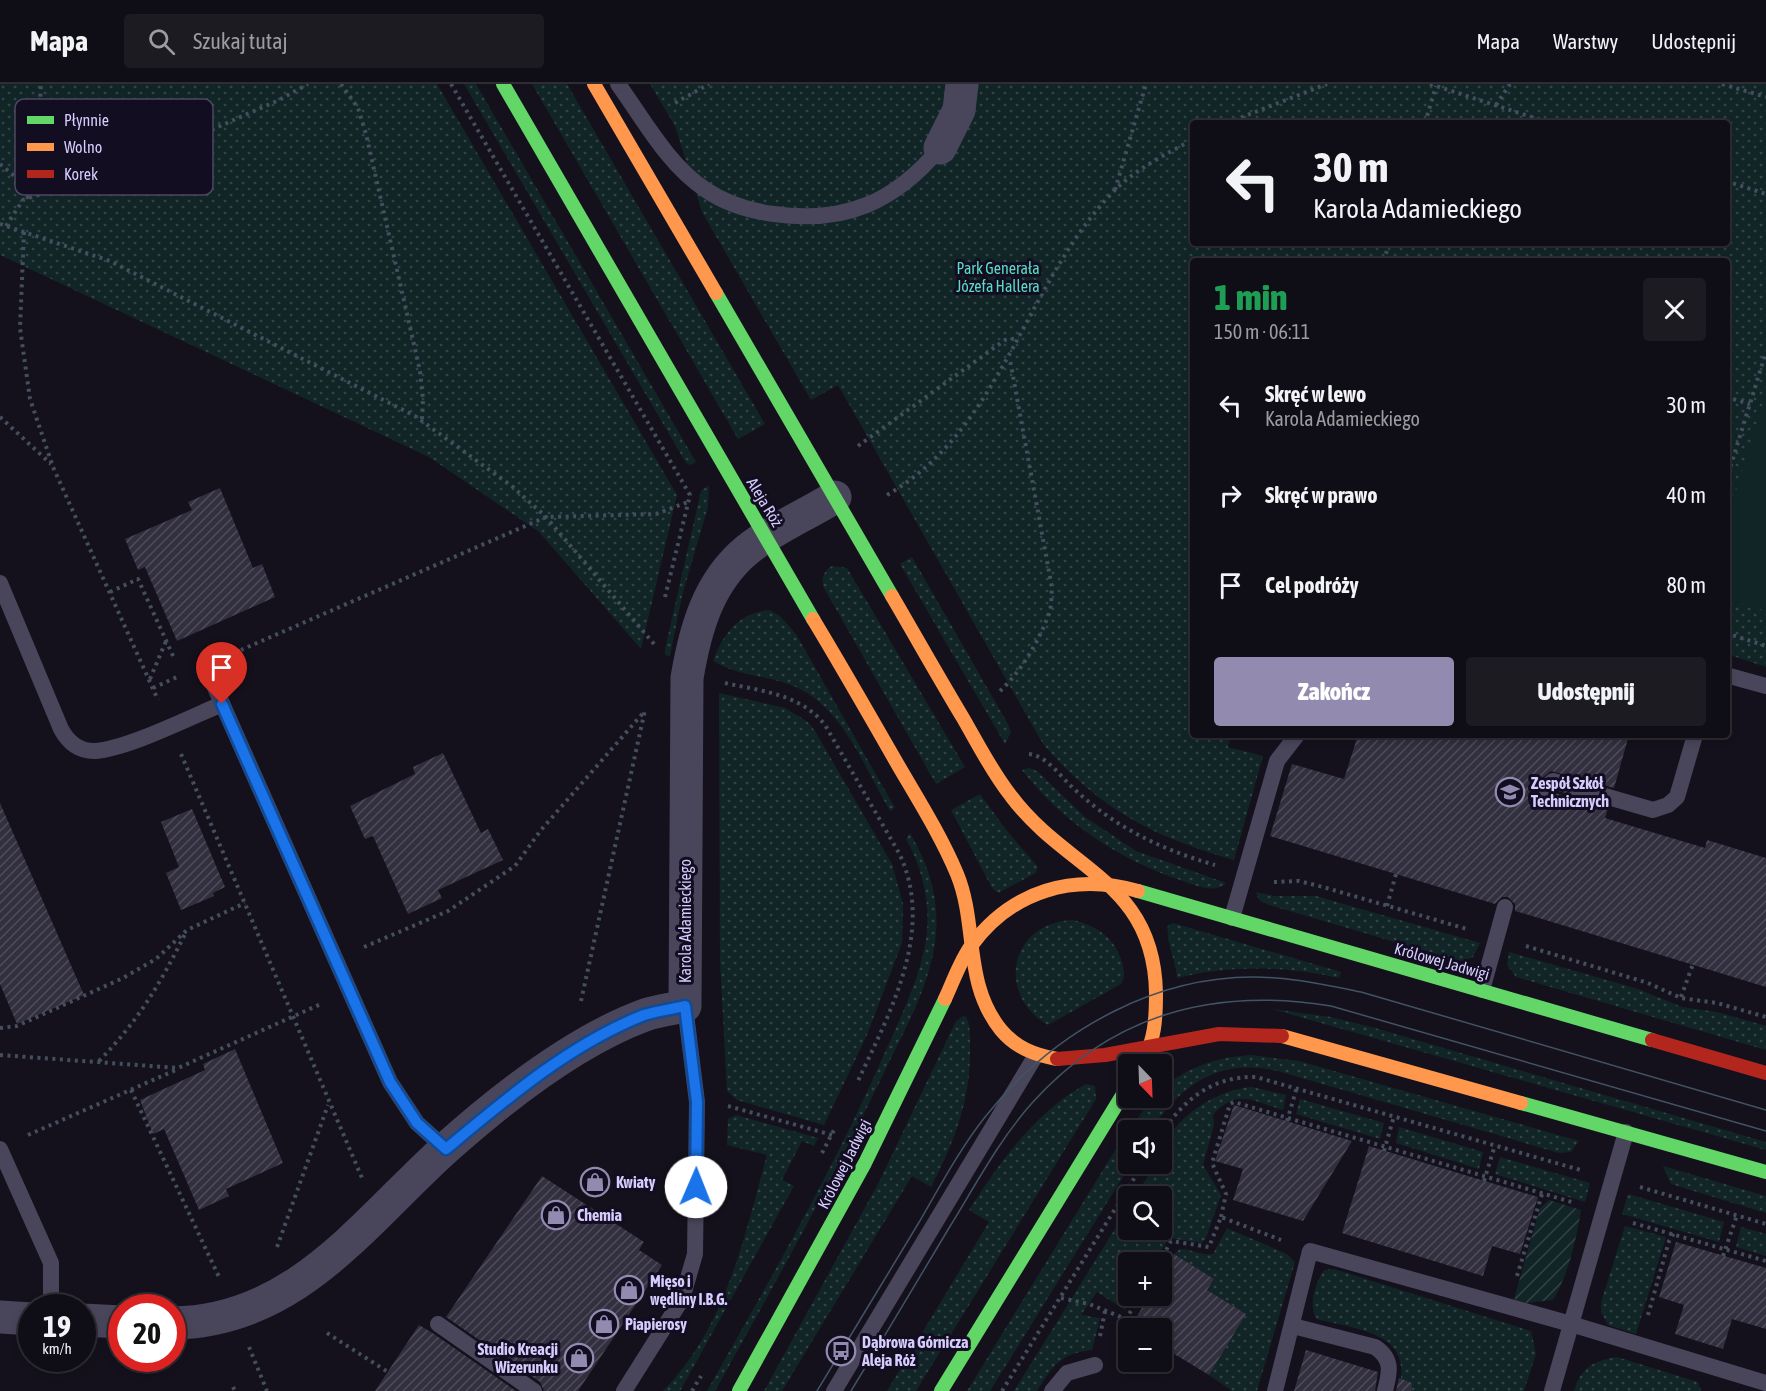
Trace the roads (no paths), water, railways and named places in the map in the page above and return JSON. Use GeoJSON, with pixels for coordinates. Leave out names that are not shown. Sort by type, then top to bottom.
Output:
{"type":"FeatureCollection","features":[{"type":"Feature","properties":{"kind":"main road","name":"Aleja Róż"},"geometry":{"type":"LineString","coordinates":[[503,84],[924,810],[957,873],[968,910],[970,947]]}},
{"type":"Feature","properties":{"kind":"main road"},"geometry":{"type":"LineString","coordinates":[[594,84],[1006,790],[1044,833],[1109,883],[1147,935],[1154,954],[1156,994],[1154,1045],[1148,1054]]}},
{"type":"Feature","properties":{"kind":"main road"},"geometry":{"type":"LineString","coordinates":[[1109,883],[1065,885],[1025,898],[989,925],[970,947],[986,1004],[994,1022],[1024,1050],[1036,1055],[1076,1061],[1229,1033],[1285,1036],[1766,1172]]}},
{"type":"Feature","properties":{"kind":"main road","name":"Królowej Jadwigi"},"geometry":{"type":"LineString","coordinates":[[1109,883],[1766,1073]]}},
{"type":"Feature","properties":{"kind":"main road","name":"Królowej Jadwigi"},"geometry":{"type":"LineString","coordinates":[[739,1391],[865,1163],[970,947]]}},
{"type":"Feature","properties":{"kind":"main road"},"geometry":{"type":"LineString","coordinates":[[941,1391],[1118,1102]]}},
{"type":"Feature","properties":{"kind":"street"},"geometry":{"type":"LineString","coordinates":[[940,148],[958,110],[962,84]]}},
{"type":"Feature","properties":{"kind":"street","name":"Karola Adamieckiego"},"geometry":{"type":"LineString","coordinates":[[186,1323],[235,1314],[279,1296],[316,1271],[446,1149],[495,1107],[590,1041],[645,1015],[685,1006],[686,701],[691,651],[702,613],[717,584],[746,550],[835,497]]}},
{"type":"Feature","properties":{"kind":"street"},"geometry":{"type":"LineString","coordinates":[[0,1317],[18,1318]]}},
{"type":"Feature","properties":{"kind":"lane"},"geometry":{"type":"LineString","coordinates":[[618,84],[668,154],[705,189],[756,212],[826,218],[865,206],[897,189],[922,169],[940,148]]}},
{"type":"Feature","properties":{"kind":"lane"},"geometry":{"type":"LineString","coordinates":[[0,583],[67,739],[77,747],[92,751],[112,749],[222,704]]}},
{"type":"Feature","properties":{"kind":"lane"},"geometry":{"type":"LineString","coordinates":[[205,665],[390,1082],[417,1123],[446,1149]]}},
{"type":"Feature","properties":{"kind":"lane"},"geometry":{"type":"LineString","coordinates":[[1730,676],[1766,686]]}},
{"type":"Feature","properties":{"kind":"lane"},"geometry":{"type":"LineString","coordinates":[[1232,918],[1277,761],[1295,738]]}},
{"type":"Feature","properties":{"kind":"lane"},"geometry":{"type":"LineString","coordinates":[[1538,798],[1541,790],[1553,781],[1653,810],[1668,805],[1677,797],[1694,738]]}},
{"type":"Feature","properties":{"kind":"lane"},"geometry":{"type":"LineString","coordinates":[[1482,990],[1505,907]]}},
{"type":"Feature","properties":{"kind":"lane"},"geometry":{"type":"LineString","coordinates":[[624,1391],[682,1299],[695,1254],[697,1102],[685,1006]]}},
{"type":"Feature","properties":{"kind":"lane"},"geometry":{"type":"LineString","coordinates":[[834,1391],[1036,1055]]}},
{"type":"Feature","properties":{"kind":"lane"},"geometry":{"type":"LineString","coordinates":[[1552,1391],[1626,1132]]}},
{"type":"Feature","properties":{"kind":"lane"},"geometry":{"type":"LineString","coordinates":[[0,1149],[51,1263],[51,1294]]}},
{"type":"Feature","properties":{"kind":"lane"},"geometry":{"type":"LineString","coordinates":[[1275,1391],[1310,1251],[1571,1324],[1766,1383]]}},
{"type":"Feature","properties":{"kind":"lane"},"geometry":{"type":"LineString","coordinates":[[438,1324],[534,1391]]}},
{"type":"Feature","properties":{"kind":"lane"},"geometry":{"type":"LineString","coordinates":[[1293,1326],[1375,1347],[1385,1354],[1391,1370],[1385,1391]]}},
{"type":"Feature","properties":{"kind":"lane"},"geometry":{"type":"LineString","coordinates":[[1052,1391],[1067,1373],[1095,1365]]}},
{"type":"Feature","properties":{"kind":"tram line"},"geometry":{"type":"LineString","coordinates":[[817,1391],[950,1169],[985,1117],[1044,1057],[1077,1032],[1114,1011],[1152,995],[1192,984],[1234,978],[1276,978],[1329,985],[1361,992],[1766,1110]]}},
{"type":"Feature","properties":{"kind":"tram line"},"geometry":{"type":"LineString","coordinates":[[851,1391],[988,1164],[1020,1117],[1063,1073],[1096,1048],[1131,1028],[1168,1014],[1207,1005],[1247,1001],[1288,1001],[1331,1006],[1766,1131]]}},
{"type":"Feature","properties":{"kind":"place","name":"Zespół Szkół Technicznych"},"geometry":{"type":"Point","coordinates":[1510,792]}},
{"type":"Feature","properties":{"kind":"place","name":"Kwiaty"},"geometry":{"type":"Point","coordinates":[595,1182]}},
{"type":"Feature","properties":{"kind":"place","name":"Chemia"},"geometry":{"type":"Point","coordinates":[556,1215]}},
{"type":"Feature","properties":{"kind":"place","name":"Mięso i wędliny I.B.G."},"geometry":{"type":"Point","coordinates":[629,1290]}},
{"type":"Feature","properties":{"kind":"place","name":"Piapierosy"},"geometry":{"type":"Point","coordinates":[604,1324]}},
{"type":"Feature","properties":{"kind":"place","name":"Dąbrowa Górnicza Aleja Róż"},"geometry":{"type":"Point","coordinates":[841,1351]}},
{"type":"Feature","properties":{"kind":"place","name":"Studio Kreacji Wizerunku"},"geometry":{"type":"Point","coordinates":[579,1358]}},
{"type":"Feature","properties":{"kind":"park label","name":"Park Generała Józefa Hallera"},"geometry":{"type":"Point","coordinates":[998,277]}}]}
